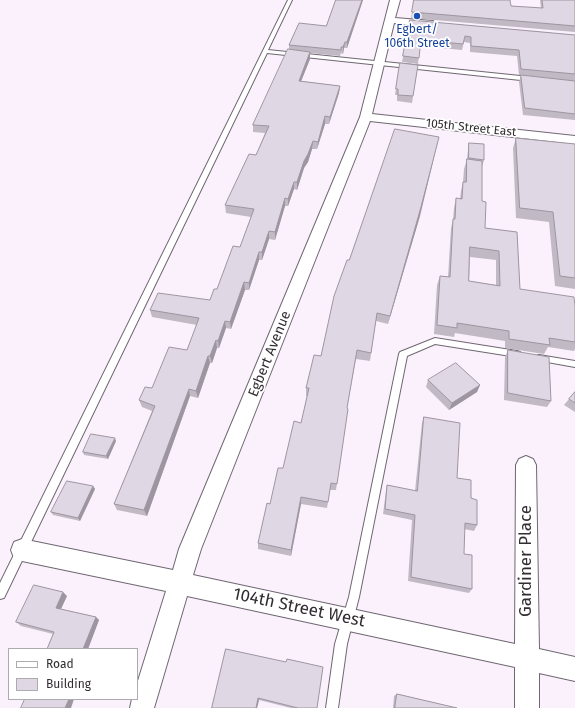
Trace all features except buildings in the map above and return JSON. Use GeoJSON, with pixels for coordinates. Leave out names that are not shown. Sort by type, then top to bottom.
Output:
{"type":"FeatureCollection","features":[{"type":"Feature","properties":{"kind":"street","name":"Egbert Avenue"},"geometry":{"type":"LineString","coordinates":[[142,708],[190,549],[366,117],[395,0]]}},
{"type":"Feature","properties":{"kind":"street"},"geometry":{"type":"LineString","coordinates":[[390,20],[441,25]]}},
{"type":"Feature","properties":{"kind":"street","name":"105th Street East"},"geometry":{"type":"LineString","coordinates":[[366,117],[575,140]]}},
{"type":"Feature","properties":{"kind":"street","name":"Gardiner Place"},"geometry":{"type":"LineString","coordinates":[[526,465],[527,708]]}},
{"type":"Feature","properties":{"kind":"street","name":"104th Street West"},"geometry":{"type":"LineString","coordinates":[[22,550],[181,582],[575,669]]}},
{"type":"Feature","properties":{"kind":"lane"},"geometry":{"type":"LineString","coordinates":[[0,594],[290,0]]}},
{"type":"Feature","properties":{"kind":"lane"},"geometry":{"type":"LineString","coordinates":[[265,51],[536,80]]}},
{"type":"Feature","properties":{"kind":"lane"},"geometry":{"type":"LineString","coordinates":[[332,708],[347,618],[354,596],[403,354],[435,341],[575,364]]}},
{"type":"Feature","properties":{"kind":"place","name":"Egbert/ 106th Street"},"geometry":{"type":"Point","coordinates":[417,16]}}]}
